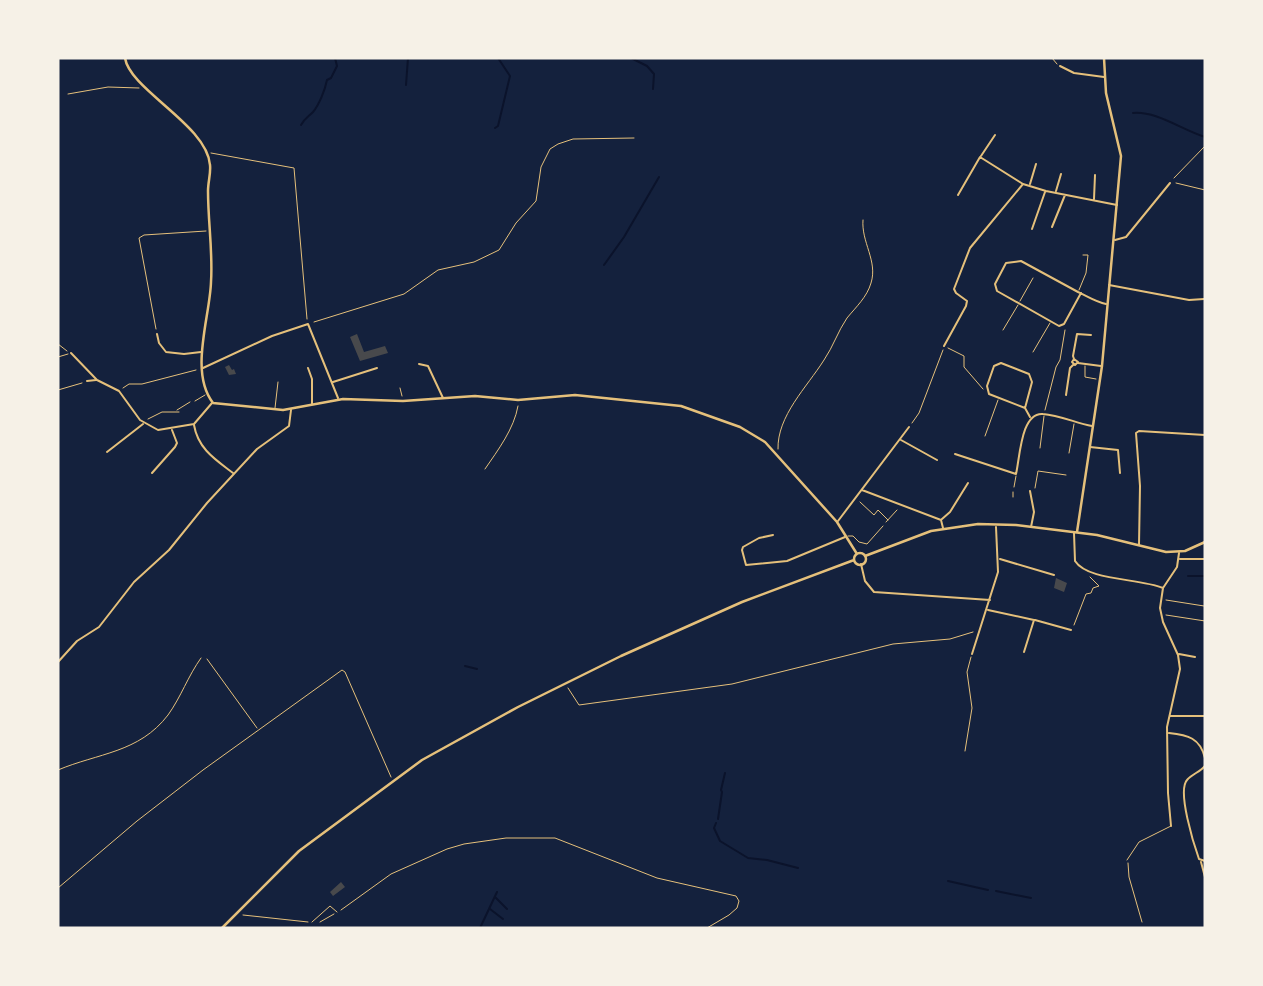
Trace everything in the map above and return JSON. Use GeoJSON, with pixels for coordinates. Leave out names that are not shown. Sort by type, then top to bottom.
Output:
{"type":"FeatureCollection","features":[{"type":"Feature","properties":{"kind":"street"},"geometry":{"type":"LineString","coordinates":[[125,58],[129,71],[182,121],[208,154],[211,166],[208,191],[211,295],[202,368],[207,394],[213,403],[275,411],[338,399],[402,401],[475,396],[518,400],[575,394],[650,402],[695,410],[757,436],[778,455],[837,522],[857,554],[865,556],[904,540],[964,524],[996,524],[1106,536],[1158,551],[1179,552],[1205,542]]}},
{"type":"Feature","properties":{"kind":"street"},"geometry":{"type":"LineString","coordinates":[[1104,58],[1106,93],[1121,150],[1118,205],[1102,366],[1076,532],[1075,561],[1079,566],[1099,576],[1163,588]]}},
{"type":"Feature","properties":{"kind":"street"},"geometry":{"type":"LineString","coordinates":[[1060,66],[1074,73],[1105,76]]}},
{"type":"Feature","properties":{"kind":"street"},"geometry":{"type":"LineString","coordinates":[[958,195],[995,135]]}},
{"type":"Feature","properties":{"kind":"street"},"geometry":{"type":"LineString","coordinates":[[981,157],[1023,184],[1118,205]]}},
{"type":"Feature","properties":{"kind":"street"},"geometry":{"type":"LineString","coordinates":[[1030,185],[1036,164]]}},
{"type":"Feature","properties":{"kind":"street"},"geometry":{"type":"LineString","coordinates":[[1056,192],[1062,174]]}},
{"type":"Feature","properties":{"kind":"street"},"geometry":{"type":"LineString","coordinates":[[1094,200],[1095,175]]}},
{"type":"Feature","properties":{"kind":"street"},"geometry":{"type":"LineString","coordinates":[[1114,239],[1125,237],[1170,183]]}},
{"type":"Feature","properties":{"kind":"street"},"geometry":{"type":"LineString","coordinates":[[944,346],[966,306],[967,301],[954,289],[966,255],[1023,184]]}},
{"type":"Feature","properties":{"kind":"street"},"geometry":{"type":"LineString","coordinates":[[1032,229],[1046,191]]}},
{"type":"Feature","properties":{"kind":"street"},"geometry":{"type":"LineString","coordinates":[[1052,227],[1065,194]]}},
{"type":"Feature","properties":{"kind":"street"},"geometry":{"type":"LineString","coordinates":[[1079,292],[1064,324],[1059,326],[997,291],[995,287],[1006,263],[1021,261],[1048,277],[1107,304]]}},
{"type":"Feature","properties":{"kind":"street"},"geometry":{"type":"LineString","coordinates":[[1108,285],[1189,300],[1204,299]]}},
{"type":"Feature","properties":{"kind":"street"},"geometry":{"type":"LineString","coordinates":[[202,368],[272,336],[308,324],[338,399]]}},
{"type":"Feature","properties":{"kind":"street"},"geometry":{"type":"LineString","coordinates":[[157,334],[159,343],[166,352],[202,352]]}},
{"type":"Feature","properties":{"kind":"street"},"geometry":{"type":"LineString","coordinates":[[1066,395],[1077,334],[1091,335]]}},
{"type":"Feature","properties":{"kind":"street"},"geometry":{"type":"LineString","coordinates":[[71,354],[97,380],[118,390],[144,423],[158,430],[194,424],[213,403]]}},
{"type":"Feature","properties":{"kind":"street"},"geometry":{"type":"LineString","coordinates":[[1074,359],[1078,363]]}},
{"type":"Feature","properties":{"kind":"street"},"geometry":{"type":"LineString","coordinates":[[1025,408],[1031,378],[1026,372],[1001,363],[994,366],[987,391],[1025,408],[1031,418]]}},
{"type":"Feature","properties":{"kind":"street"},"geometry":{"type":"LineString","coordinates":[[1073,365],[1078,363],[1102,366]]}},
{"type":"Feature","properties":{"kind":"street"},"geometry":{"type":"LineString","coordinates":[[419,364],[428,366],[443,399]]}},
{"type":"Feature","properties":{"kind":"street"},"geometry":{"type":"LineString","coordinates":[[307,368],[312,379],[312,405]]}},
{"type":"Feature","properties":{"kind":"street"},"geometry":{"type":"LineString","coordinates":[[332,383],[377,368]]}},
{"type":"Feature","properties":{"kind":"street"},"geometry":{"type":"LineString","coordinates":[[87,381],[97,380]]}},
{"type":"Feature","properties":{"kind":"street"},"geometry":{"type":"LineString","coordinates":[[58,662],[77,641],[99,627],[134,582],[169,550],[263,443],[289,426],[291,410]]}},
{"type":"Feature","properties":{"kind":"street"},"geometry":{"type":"LineString","coordinates":[[955,454],[1016,474],[1026,424],[1031,418],[1045,413],[1093,427]]}},
{"type":"Feature","properties":{"kind":"street"},"geometry":{"type":"LineString","coordinates":[[107,452],[144,423]]}},
{"type":"Feature","properties":{"kind":"street"},"geometry":{"type":"LineString","coordinates":[[194,424],[198,437],[213,460],[234,473]]}},
{"type":"Feature","properties":{"kind":"street"},"geometry":{"type":"LineString","coordinates":[[837,522],[909,428]]}},
{"type":"Feature","properties":{"kind":"street"},"geometry":{"type":"LineString","coordinates":[[152,473],[177,443],[172,429]]}},
{"type":"Feature","properties":{"kind":"street"},"geometry":{"type":"LineString","coordinates":[[1139,546],[1140,486],[1136,433],[1205,435]]}},
{"type":"Feature","properties":{"kind":"street"},"geometry":{"type":"LineString","coordinates":[[900,439],[937,460]]}},
{"type":"Feature","properties":{"kind":"street"},"geometry":{"type":"LineString","coordinates":[[1088,446],[1118,450],[1120,473]]}},
{"type":"Feature","properties":{"kind":"street"},"geometry":{"type":"LineString","coordinates":[[941,520],[950,512],[968,483]]}},
{"type":"Feature","properties":{"kind":"street"},"geometry":{"type":"LineString","coordinates":[[861,489],[941,520]]}},
{"type":"Feature","properties":{"kind":"street"},"geometry":{"type":"LineString","coordinates":[[1029,489],[1034,512],[1031,527]]}},
{"type":"Feature","properties":{"kind":"street"},"geometry":{"type":"LineString","coordinates":[[941,520],[943,528]]}},
{"type":"Feature","properties":{"kind":"street"},"geometry":{"type":"LineString","coordinates":[[972,654],[998,572],[996,524]]}},
{"type":"Feature","properties":{"kind":"street"},"geometry":{"type":"LineString","coordinates":[[773,536],[759,538],[743,547],[741,550],[747,565],[792,560],[846,537]]}},
{"type":"Feature","properties":{"kind":"street"},"geometry":{"type":"LineString","coordinates":[[1171,826],[1168,793],[1169,715],[1180,687],[1180,674],[1178,654],[1161,614],[1160,599],[1163,588],[1177,567],[1179,552]]}},
{"type":"Feature","properties":{"kind":"street"},"geometry":{"type":"LineString","coordinates":[[222,928],[240,914],[299,851],[432,755],[565,683],[644,645],[742,603],[854,560],[857,554]]}},
{"type":"Feature","properties":{"kind":"street"},"geometry":{"type":"LineString","coordinates":[[861,564],[866,561],[865,556]]}},
{"type":"Feature","properties":{"kind":"street"},"geometry":{"type":"LineString","coordinates":[[1179,558],[1205,559]]}},
{"type":"Feature","properties":{"kind":"street"},"geometry":{"type":"LineString","coordinates":[[999,559],[1054,575]]}},
{"type":"Feature","properties":{"kind":"street"},"geometry":{"type":"LineString","coordinates":[[854,560],[861,564],[865,582],[870,589],[879,593],[990,600]]}},
{"type":"Feature","properties":{"kind":"street"},"geometry":{"type":"LineString","coordinates":[[987,610],[1071,630]]}},
{"type":"Feature","properties":{"kind":"street"},"geometry":{"type":"LineString","coordinates":[[1024,652],[1034,620]]}},
{"type":"Feature","properties":{"kind":"street"},"geometry":{"type":"LineString","coordinates":[[1178,654],[1195,657]]}},
{"type":"Feature","properties":{"kind":"street"},"geometry":{"type":"LineString","coordinates":[[1169,715],[1205,716]]}},
{"type":"Feature","properties":{"kind":"street"},"geometry":{"type":"LineString","coordinates":[[1168,733],[1195,739],[1202,746],[1205,758]]}},
{"type":"Feature","properties":{"kind":"street"},"geometry":{"type":"LineString","coordinates":[[1205,766],[1186,780],[1184,788],[1188,819],[1199,859],[1203,861],[1205,877]]}},
{"type":"Feature","properties":{"kind":"lane"},"geometry":{"type":"LineString","coordinates":[[1079,292],[1086,273],[1088,255],[1083,255]]}},
{"type":"Feature","properties":{"kind":"lane"},"geometry":{"type":"LineString","coordinates":[[1003,330],[1033,278]]}},
{"type":"Feature","properties":{"kind":"lane"},"geometry":{"type":"LineString","coordinates":[[1033,352],[1051,321]]}},
{"type":"Feature","properties":{"kind":"lane"},"geometry":{"type":"LineString","coordinates":[[58,357],[71,354]]}},
{"type":"Feature","properties":{"kind":"lane"},"geometry":{"type":"LineString","coordinates":[[1086,364],[1085,377],[1096,379]]}},
{"type":"Feature","properties":{"kind":"lane"},"geometry":{"type":"LineString","coordinates":[[275,411],[278,382]]}},
{"type":"Feature","properties":{"kind":"lane"},"geometry":{"type":"LineString","coordinates":[[195,401],[207,394]]}},
{"type":"Feature","properties":{"kind":"lane"},"geometry":{"type":"LineString","coordinates":[[985,436],[999,398]]}},
{"type":"Feature","properties":{"kind":"lane"},"geometry":{"type":"LineString","coordinates":[[1040,448],[1045,413]]}},
{"type":"Feature","properties":{"kind":"lane"},"geometry":{"type":"LineString","coordinates":[[1069,453],[1075,422]]}},
{"type":"Feature","properties":{"kind":"lane"},"geometry":{"type":"LineString","coordinates":[[1014,487],[1016,474]]}},
{"type":"Feature","properties":{"kind":"lane"},"geometry":{"type":"LineString","coordinates":[[846,537],[850,535],[867,544],[883,526]]}},
{"type":"Feature","properties":{"kind":"lane"},"geometry":{"type":"LineString","coordinates":[[1127,860],[1139,842],[1171,826]]}},
{"type":"Feature","properties":{"kind":"lane"},"geometry":{"type":"LineString","coordinates":[[312,922],[330,906],[339,911]]}},
{"type":"Feature","properties":{"kind":"path"},"geometry":{"type":"LineString","coordinates":[[1052,58],[1060,66]]}},
{"type":"Feature","properties":{"kind":"path"},"geometry":{"type":"LineString","coordinates":[[68,94],[108,87],[148,88]]}},
{"type":"Feature","properties":{"kind":"path"},"geometry":{"type":"LineString","coordinates":[[208,154],[294,168],[308,324],[404,294],[438,270],[474,262],[497,251],[519,219],[536,201],[541,167],[550,149],[558,144],[573,139],[634,138]]}},
{"type":"Feature","properties":{"kind":"path"},"geometry":{"type":"LineString","coordinates":[[1170,183],[1205,146]]}},
{"type":"Feature","properties":{"kind":"path"},"geometry":{"type":"LineString","coordinates":[[1170,183],[1205,190]]}},
{"type":"Feature","properties":{"kind":"path"},"geometry":{"type":"LineString","coordinates":[[778,455],[779,433],[784,421],[823,362],[846,319],[870,287],[872,264],[863,220]]}},
{"type":"Feature","properties":{"kind":"path"},"geometry":{"type":"LineString","coordinates":[[157,334],[139,238],[144,235],[211,230]]}},
{"type":"Feature","properties":{"kind":"path"},"geometry":{"type":"LineString","coordinates":[[1045,413],[1051,384],[1060,360],[1064,329]]}},
{"type":"Feature","properties":{"kind":"path"},"geometry":{"type":"LineString","coordinates":[[58,344],[71,354]]}},
{"type":"Feature","properties":{"kind":"path"},"geometry":{"type":"LineString","coordinates":[[909,428],[919,413],[944,346],[964,356],[964,367],[987,391]]}},
{"type":"Feature","properties":{"kind":"path"},"geometry":{"type":"LineString","coordinates":[[118,390],[128,384],[142,384],[202,368]]}},
{"type":"Feature","properties":{"kind":"path"},"geometry":{"type":"LineString","coordinates":[[58,390],[87,381]]}},
{"type":"Feature","properties":{"kind":"path"},"geometry":{"type":"LineString","coordinates":[[400,388],[404,395],[402,401]]}},
{"type":"Feature","properties":{"kind":"path"},"geometry":{"type":"LineString","coordinates":[[485,469],[507,436],[516,415],[518,400]]}},
{"type":"Feature","properties":{"kind":"path"},"geometry":{"type":"LineString","coordinates":[[151,417],[162,412],[178,411],[195,401]]}},
{"type":"Feature","properties":{"kind":"path"},"geometry":{"type":"LineString","coordinates":[[1029,489],[1034,489],[1038,471],[1066,475]]}},
{"type":"Feature","properties":{"kind":"path"},"geometry":{"type":"LineString","coordinates":[[1013,497],[1014,487]]}},
{"type":"Feature","properties":{"kind":"path"},"geometry":{"type":"LineString","coordinates":[[855,498],[874,515],[878,510],[888,520]]}},
{"type":"Feature","properties":{"kind":"path"},"geometry":{"type":"LineString","coordinates":[[885,523],[897,510]]}},
{"type":"Feature","properties":{"kind":"path"},"geometry":{"type":"LineString","coordinates":[[1071,630],[1085,595],[1099,586],[1088,576],[1089,572]]}},
{"type":"Feature","properties":{"kind":"path"},"geometry":{"type":"LineString","coordinates":[[1160,599],[1204,606]]}},
{"type":"Feature","properties":{"kind":"path"},"geometry":{"type":"LineString","coordinates":[[1161,614],[1205,621]]}},
{"type":"Feature","properties":{"kind":"path"},"geometry":{"type":"LineString","coordinates":[[569,690],[575,702],[581,705],[654,696],[733,684],[893,644],[950,639],[980,630]]}},
{"type":"Feature","properties":{"kind":"path"},"geometry":{"type":"LineString","coordinates":[[965,751],[972,708],[967,672],[972,654]]}},
{"type":"Feature","properties":{"kind":"path"},"geometry":{"type":"LineString","coordinates":[[58,770],[122,750],[144,737],[167,716],[201,658]]}},
{"type":"Feature","properties":{"kind":"path"},"geometry":{"type":"LineString","coordinates":[[207,659],[259,730]]}},
{"type":"Feature","properties":{"kind":"path"},"geometry":{"type":"LineString","coordinates":[[58,888],[137,821],[342,670],[345,671],[394,780]]}},
{"type":"Feature","properties":{"kind":"path"},"geometry":{"type":"LineString","coordinates":[[339,911],[391,874],[447,849],[506,838],[555,838],[657,878],[736,896],[740,901],[737,908],[707,928]]}},
{"type":"Feature","properties":{"kind":"path"},"geometry":{"type":"LineString","coordinates":[[1127,860],[1142,922]]}},
{"type":"Feature","properties":{"kind":"path"},"geometry":{"type":"LineString","coordinates":[[240,914],[247,908]]}},
{"type":"Feature","properties":{"kind":"path"},"geometry":{"type":"LineString","coordinates":[[240,914],[289,920]]}},
{"type":"Feature","properties":{"kind":"building"},"geometry":{"type":"Polygon","coordinates":[[[357,334],[364,352],[385,346],[388,353],[360,361],[350,337],[357,334]]]}},
{"type":"Feature","properties":{"kind":"building"},"geometry":{"type":"Polygon","coordinates":[[[229,365],[236,374],[229,375],[225,367],[229,365]]]}},
{"type":"Feature","properties":{"kind":"building"},"geometry":{"type":"Polygon","coordinates":[[[1056,578],[1067,583],[1064,592],[1054,588],[1056,578]]]}},
{"type":"Feature","properties":{"kind":"building"},"geometry":{"type":"Polygon","coordinates":[[[341,882],[345,887],[333,896],[330,892],[341,882]]]}},
{"type":"Feature","properties":{"kind":"waterway"},"geometry":{"type":"LineString","coordinates":[[301,125],[320,101],[327,80],[337,66],[335,58]]}},
{"type":"Feature","properties":{"kind":"waterway"},"geometry":{"type":"LineString","coordinates":[[406,85],[408,58]]}},
{"type":"Feature","properties":{"kind":"waterway"},"geometry":{"type":"LineString","coordinates":[[495,128],[498,126],[510,76],[498,58]]}},
{"type":"Feature","properties":{"kind":"waterway"},"geometry":{"type":"LineString","coordinates":[[631,58],[647,66],[654,74],[653,89]]}},
{"type":"Feature","properties":{"kind":"waterway"},"geometry":{"type":"LineString","coordinates":[[1133,113],[1151,115],[1205,137]]}},
{"type":"Feature","properties":{"kind":"waterway"},"geometry":{"type":"LineString","coordinates":[[604,265],[624,237],[659,177]]}},
{"type":"Feature","properties":{"kind":"waterway"},"geometry":{"type":"LineString","coordinates":[[1188,576],[1205,576]]}},
{"type":"Feature","properties":{"kind":"waterway"},"geometry":{"type":"LineString","coordinates":[[465,666],[477,669]]}},
{"type":"Feature","properties":{"kind":"waterway"},"geometry":{"type":"LineString","coordinates":[[718,819],[725,773]]}},
{"type":"Feature","properties":{"kind":"waterway"},"geometry":{"type":"LineString","coordinates":[[716,823],[714,828],[720,841],[748,858],[798,868]]}},
{"type":"Feature","properties":{"kind":"waterway"},"geometry":{"type":"LineString","coordinates":[[948,881],[988,890]]}},
{"type":"Feature","properties":{"kind":"waterway"},"geometry":{"type":"LineString","coordinates":[[996,891],[1031,898]]}},
{"type":"Feature","properties":{"kind":"waterway"},"geometry":{"type":"LineString","coordinates":[[480,928],[497,892]]}},
{"type":"Feature","properties":{"kind":"waterway"},"geometry":{"type":"LineString","coordinates":[[495,897],[507,909]]}},
{"type":"Feature","properties":{"kind":"waterway"},"geometry":{"type":"LineString","coordinates":[[490,909],[503,919]]}}]}
